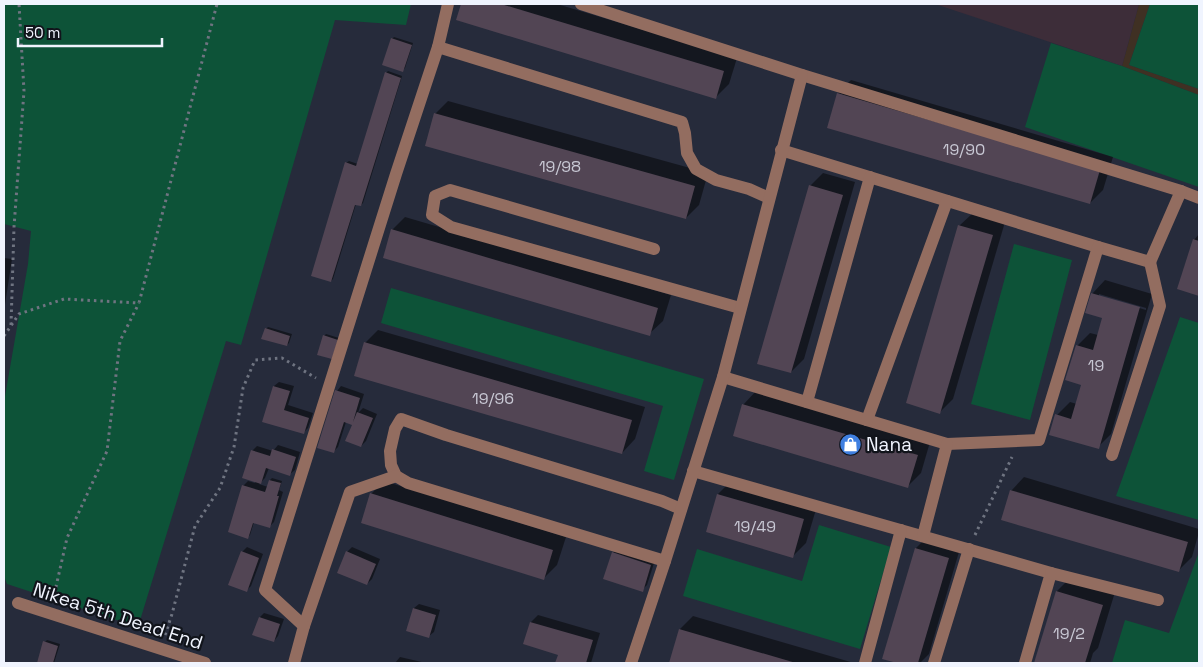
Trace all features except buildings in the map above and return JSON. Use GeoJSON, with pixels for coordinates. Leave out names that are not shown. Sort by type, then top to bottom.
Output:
{"type":"FeatureCollection","features":[{"type":"Feature","properties":{"kind":"street"},"geometry":{"type":"LineString","coordinates":[[304,626],[265,590],[438,47],[448,4]]}},
{"type":"Feature","properties":{"kind":"street"},"geometry":{"type":"LineString","coordinates":[[581,4],[802,75],[1199,198]]}},
{"type":"Feature","properties":{"kind":"street"},"geometry":{"type":"LineString","coordinates":[[438,47],[682,122],[686,133],[687,153],[696,169],[716,180],[749,189],[769,198]]}},
{"type":"Feature","properties":{"kind":"street"},"geometry":{"type":"LineString","coordinates":[[631,663],[723,377],[802,75]]}},
{"type":"Feature","properties":{"kind":"street"},"geometry":{"type":"LineString","coordinates":[[781,150],[1150,262]]}},
{"type":"Feature","properties":{"kind":"street"},"geometry":{"type":"LineString","coordinates":[[807,402],[870,177]]}},
{"type":"Feature","properties":{"kind":"street"},"geometry":{"type":"LineString","coordinates":[[654,249],[450,190],[435,196],[432,215],[451,227],[740,308]]}},
{"type":"Feature","properties":{"kind":"street"},"geometry":{"type":"LineString","coordinates":[[1112,455],[1160,306],[1150,262],[1181,191]]}},
{"type":"Feature","properties":{"kind":"street"},"geometry":{"type":"LineString","coordinates":[[867,420],[947,201]]}},
{"type":"Feature","properties":{"kind":"street"},"geometry":{"type":"LineString","coordinates":[[723,377],[947,444],[1039,440],[1098,247]]}},
{"type":"Feature","properties":{"kind":"street"},"geometry":{"type":"LineString","coordinates":[[665,561],[408,483],[396,476],[391,465],[390,451],[395,429],[401,419],[446,435],[662,501],[681,509]]}},
{"type":"Feature","properties":{"kind":"street"},"geometry":{"type":"LineString","coordinates":[[923,536],[947,444]]}},
{"type":"Feature","properties":{"kind":"street"},"geometry":{"type":"LineString","coordinates":[[693,471],[1051,573],[1158,600]]}},
{"type":"Feature","properties":{"kind":"street"},"geometry":{"type":"LineString","coordinates":[[294,663],[304,626],[350,492],[396,476]]}},
{"type":"Feature","properties":{"kind":"street"},"geometry":{"type":"LineString","coordinates":[[865,663],[901,530]]}},
{"type":"Feature","properties":{"kind":"street"},"geometry":{"type":"LineString","coordinates":[[934,663],[968,549]]}},
{"type":"Feature","properties":{"kind":"street"},"geometry":{"type":"LineString","coordinates":[[1025,663],[1051,573]]}},
{"type":"Feature","properties":{"kind":"street","name":"Nikea 5th Dead End"},"geometry":{"type":"LineString","coordinates":[[18,604],[205,663]]}},
{"type":"Feature","properties":{"kind":"path"},"geometry":{"type":"LineString","coordinates":[[11,326],[14,227],[24,91],[19,4]]}},
{"type":"Feature","properties":{"kind":"path"},"geometry":{"type":"LineString","coordinates":[[50,614],[67,538],[107,451],[120,341],[139,303],[217,4]]}},
{"type":"Feature","properties":{"kind":"path"},"geometry":{"type":"LineString","coordinates":[[4,336],[20,314],[64,299],[139,303]]}},
{"type":"Feature","properties":{"kind":"path"},"geometry":{"type":"LineString","coordinates":[[160,649],[172,614],[195,526],[220,488],[234,447],[243,388],[255,360],[282,358],[318,379],[326,395]]}},
{"type":"Feature","properties":{"kind":"path"},"geometry":{"type":"LineString","coordinates":[[968,549],[1019,441]]}},
{"type":"Feature","properties":{"kind":"shaded area"},"geometry":{"type":"Polygon","coordinates":[[[935,4],[1139,4],[1122,66],[935,4]]]}},
{"type":"Feature","properties":{"kind":"shaded area"},"geometry":{"type":"Polygon","coordinates":[[[1139,4],[1150,4],[1129,65],[1199,89],[1199,95],[1122,66],[1139,4]]]}},
{"type":"Feature","properties":{"kind":"green space"},"geometry":{"type":"Polygon","coordinates":[[[4,4],[411,4],[406,25],[335,20],[241,345],[226,341],[138,627],[7,584],[4,576],[4,402],[28,264],[31,231],[4,224],[4,4]]]}},
{"type":"Feature","properties":{"kind":"green space"},"geometry":{"type":"Polygon","coordinates":[[[1150,4],[1199,4],[1199,89],[1129,65],[1150,4]]]}},
{"type":"Feature","properties":{"kind":"green space"},"geometry":{"type":"Polygon","coordinates":[[[1051,43],[1122,66],[1199,95],[1199,187],[1025,127],[1051,43]]]}},
{"type":"Feature","properties":{"kind":"green space"},"geometry":{"type":"Polygon","coordinates":[[[1014,244],[1072,260],[1030,420],[971,404],[1014,244]]]}},
{"type":"Feature","properties":{"kind":"green space"},"geometry":{"type":"Polygon","coordinates":[[[391,288],[704,379],[674,480],[644,471],[663,406],[381,323],[391,288]]]}},
{"type":"Feature","properties":{"kind":"green space"},"geometry":{"type":"Polygon","coordinates":[[[1180,317],[1199,323],[1199,520],[1116,496],[1180,317]]]}},
{"type":"Feature","properties":{"kind":"green space"},"geometry":{"type":"Polygon","coordinates":[[[819,525],[891,547],[860,649],[683,596],[697,549],[802,581],[819,525]]]}},
{"type":"Feature","properties":{"kind":"green space"},"geometry":{"type":"Polygon","coordinates":[[[1199,552],[1199,663],[1112,663],[1125,620],[1169,633],[1199,552]]]}},
{"type":"Feature","properties":{"kind":"place","name":"Nana"},"geometry":{"type":"Point","coordinates":[850,444]}}]}
